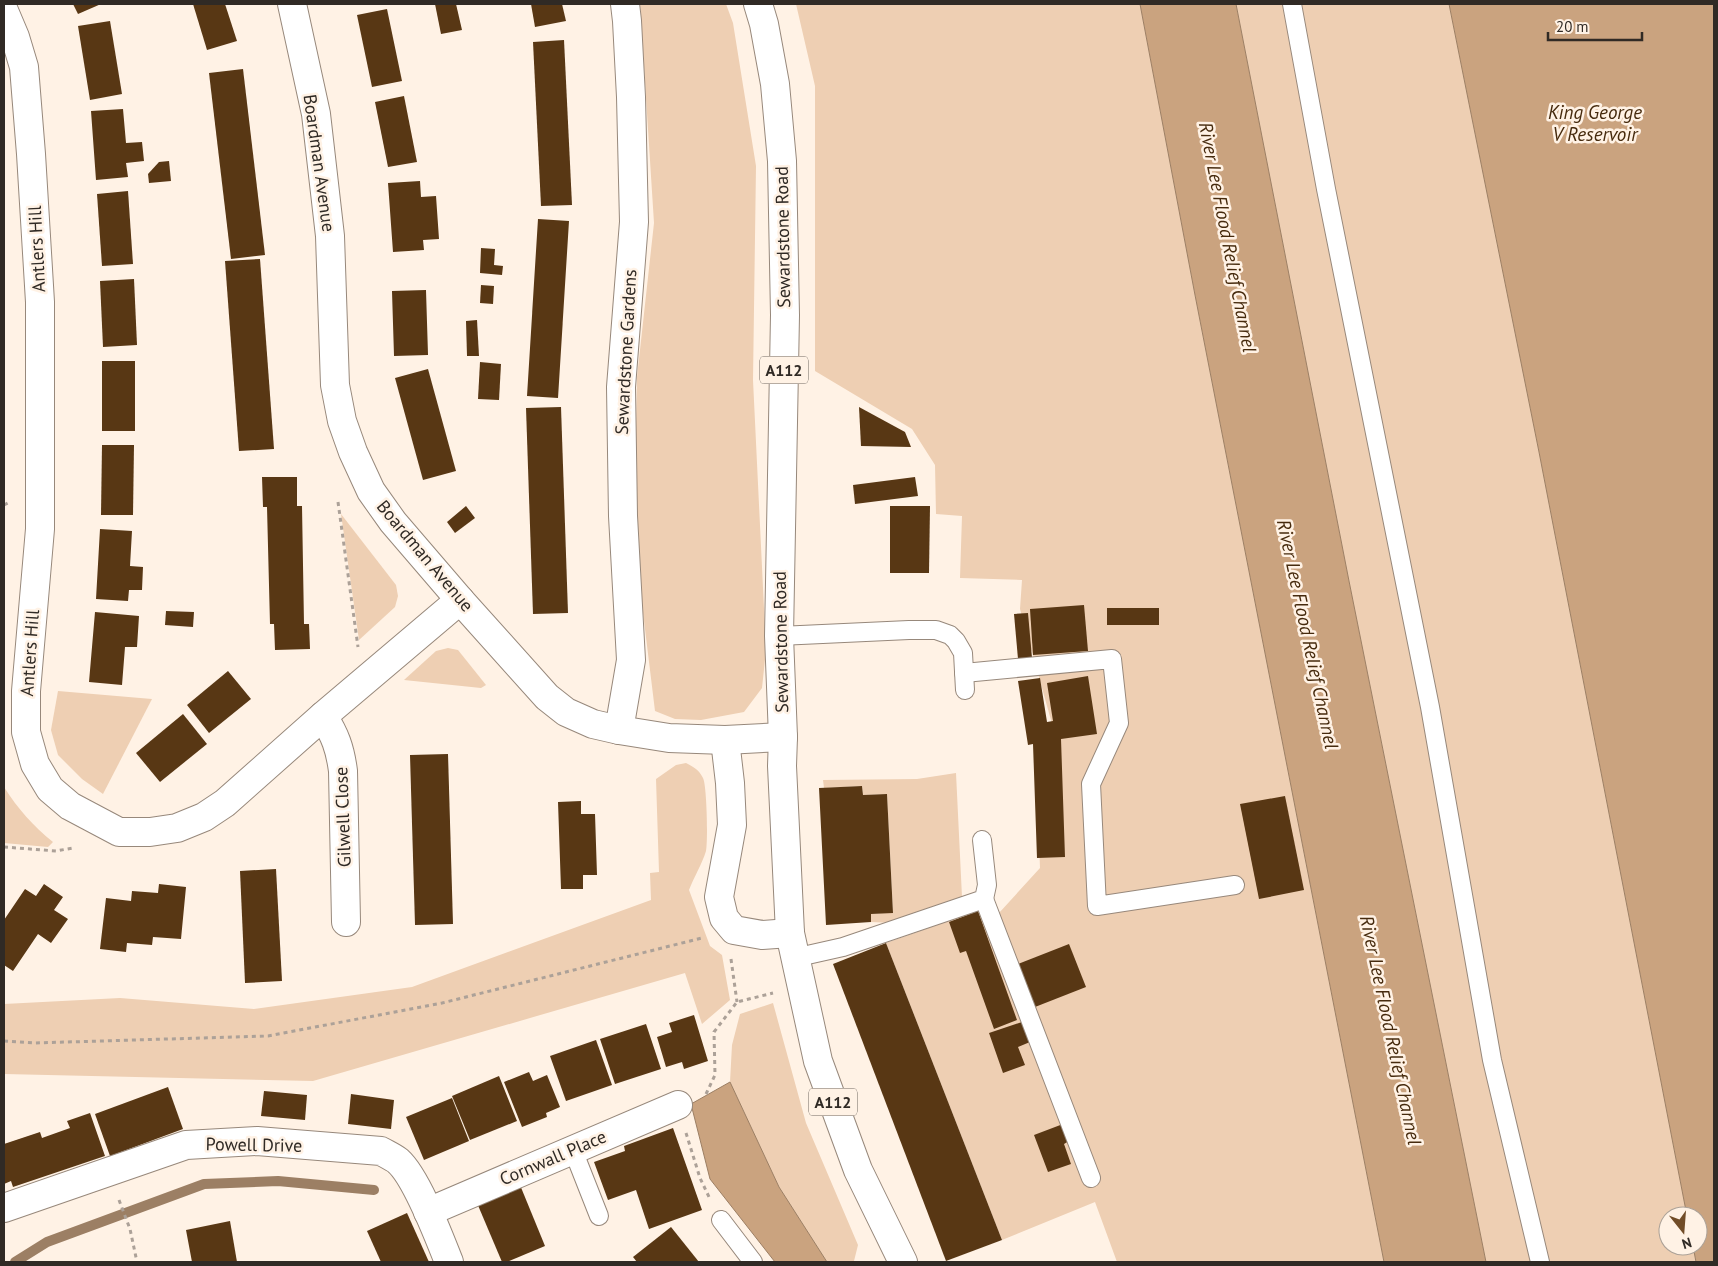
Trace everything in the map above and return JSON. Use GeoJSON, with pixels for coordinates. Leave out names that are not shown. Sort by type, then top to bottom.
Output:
{"type":"FeatureCollection","features":[{"type":"Feature","properties":{"kind":"street","name":"Boardman Avenue"},"geometry":{"type":"LineString","coordinates":[[292,4],[316,114],[330,236],[335,386],[342,421],[353,452],[371,491],[393,522],[460,600],[547,697],[566,712],[593,724],[669,738],[725,740],[783,737]]}},
{"type":"Feature","properties":{"kind":"street","name":"Sewardstone Gardens"},"geometry":{"type":"LineString","coordinates":[[619,730],[631,660],[623,516],[621,387],[634,222],[631,97],[625,4]]}},
{"type":"Feature","properties":{"kind":"street","name":"Sewardstone Road"},"geometry":{"type":"LineString","coordinates":[[758,4],[764,24],[775,84],[782,161],[785,315],[779,636],[783,737],[782,766],[792,945],[818,1061],[858,1170],[903,1262]]}},
{"type":"Feature","properties":{"kind":"street","name":"Antlers Hill"},"geometry":{"type":"LineString","coordinates":[[4,11],[15,37],[24,67],[40,302],[40,529],[26,691],[26,732],[35,764],[50,789],[70,806],[119,832],[150,832],[177,828],[204,817],[225,803],[323,716],[460,600]]}},
{"type":"Feature","properties":{"kind":"street","name":"Gilwell Close"},"geometry":{"type":"LineString","coordinates":[[323,716],[335,736],[341,754],[343,771],[346,922]]}},
{"type":"Feature","properties":{"kind":"street"},"geometry":{"type":"LineString","coordinates":[[725,740],[730,782],[732,825],[718,897],[724,918],[734,930],[762,935],[792,945]]}},
{"type":"Feature","properties":{"kind":"street","name":"Cornwall Place"},"geometry":{"type":"LineString","coordinates":[[428,1212],[678,1105]]}},
{"type":"Feature","properties":{"kind":"street","name":"Powell Drive"},"geometry":{"type":"LineString","coordinates":[[4,1208],[186,1145],[257,1141],[381,1151],[398,1162],[409,1176],[428,1212],[449,1262]]}},
{"type":"Feature","properties":{"kind":"lane"},"geometry":{"type":"LineString","coordinates":[[1292,4],[1326,188],[1430,706],[1492,1060],[1540,1262]]}},
{"type":"Feature","properties":{"kind":"lane"},"geometry":{"type":"LineString","coordinates":[[779,636],[936,630],[950,635],[963,653],[965,690]]}},
{"type":"Feature","properties":{"kind":"lane"},"geometry":{"type":"LineString","coordinates":[[964,673],[1112,659],[1119,723],[1091,784],[1097,906],[1235,886]]}},
{"type":"Feature","properties":{"kind":"lane"},"geometry":{"type":"LineString","coordinates":[[982,840],[987,885],[984,899],[1091,1178]]}},
{"type":"Feature","properties":{"kind":"lane"},"geometry":{"type":"LineString","coordinates":[[792,945],[844,946],[984,899]]}},
{"type":"Feature","properties":{"kind":"lane"},"geometry":{"type":"LineString","coordinates":[[573,1150],[599,1216]]}},
{"type":"Feature","properties":{"kind":"lane"},"geometry":{"type":"LineString","coordinates":[[721,1220],[753,1262]]}},
{"type":"Feature","properties":{"kind":"path"},"geometry":{"type":"LineString","coordinates":[[4,505],[9,502]]}},
{"type":"Feature","properties":{"kind":"path"},"geometry":{"type":"LineString","coordinates":[[338,502],[358,646]]}},
{"type":"Feature","properties":{"kind":"path"},"geometry":{"type":"LineString","coordinates":[[4,847],[56,851],[73,848]]}},
{"type":"Feature","properties":{"kind":"path"},"geometry":{"type":"LineString","coordinates":[[4,1041],[34,1043],[268,1036],[442,1003],[734,930],[730,953],[737,1002]]}},
{"type":"Feature","properties":{"kind":"path"},"geometry":{"type":"LineString","coordinates":[[721,1220],[700,1178],[678,1105],[706,1094],[715,1075],[714,1032],[737,1002],[801,987]]}},
{"type":"Feature","properties":{"kind":"path"},"geometry":{"type":"LineString","coordinates":[[118,1198],[130,1229],[137,1262]]}},
{"type":"Feature","properties":{"kind":"shaded area"},"geometry":{"type":"Polygon","coordinates":[[[640,4],[726,4],[733,23],[756,166],[753,380],[766,650],[762,688],[744,712],[701,720],[675,719],[655,711],[634,539],[637,377],[654,223],[640,4]]]}},
{"type":"Feature","properties":{"kind":"shaded area"},"geometry":{"type":"Polygon","coordinates":[[[796,4],[1140,4],[1384,1262],[1117,1262],[1095,1202],[1002,1240],[886,943],[979,910],[999,913],[1040,868],[1036,757],[1059,749],[1020,609],[1022,580],[960,578],[962,516],[936,514],[935,465],[912,429],[815,371],[815,86],[796,4]]]}},
{"type":"Feature","properties":{"kind":"shaded area"},"geometry":{"type":"Polygon","coordinates":[[[1236,4],[1449,4],[1539,452],[1685,1206],[1658,1206],[1658,1256],[1695,1256],[1696,1262],[1486,1262],[1349,581],[1236,4]]]}},
{"type":"Feature","properties":{"kind":"shaded area"},"geometry":{"type":"Polygon","coordinates":[[[341,514],[396,585],[398,596],[395,607],[359,640],[341,514]]]}},
{"type":"Feature","properties":{"kind":"shaded area"},"geometry":{"type":"Polygon","coordinates":[[[448,648],[458,650],[486,685],[481,688],[404,680],[436,651],[448,648]]]}},
{"type":"Feature","properties":{"kind":"shaded area"},"geometry":{"type":"Polygon","coordinates":[[[58,691],[152,699],[103,794],[82,779],[58,755],[51,730],[58,691]]]}},
{"type":"Feature","properties":{"kind":"shaded area"},"geometry":{"type":"Polygon","coordinates":[[[686,763],[696,769],[703,778],[707,814],[706,851],[689,890],[710,946],[722,955],[730,1000],[702,1024],[685,973],[313,1081],[4,1074],[4,1004],[120,998],[254,1009],[412,987],[651,900],[650,873],[659,872],[656,779],[676,765],[686,763]]]}},
{"type":"Feature","properties":{"kind":"shaded area"},"geometry":{"type":"Polygon","coordinates":[[[956,773],[962,897],[893,923],[871,922],[871,914],[893,912],[887,794],[863,795],[862,786],[824,788],[823,780],[917,779],[956,773]]]}},
{"type":"Feature","properties":{"kind":"shaded area"},"geometry":{"type":"Polygon","coordinates":[[[4,787],[26,817],[53,842],[48,847],[4,843],[4,787]]]}},
{"type":"Feature","properties":{"kind":"shaded area"},"geometry":{"type":"Polygon","coordinates":[[[773,1003],[806,1123],[858,1245],[854,1261],[852,1262],[827,1262],[779,1187],[730,1082],[732,1045],[740,1014],[773,1003]]]}},
{"type":"Feature","properties":{"kind":"water","name":"River Lee Flood Relief Channel"},"geometry":{"type":"Polygon","coordinates":[[[1140,4],[1236,4],[1349,581],[1486,1262],[1384,1262],[1140,4]]]}},
{"type":"Feature","properties":{"kind":"water","name":"King George V Reservoir"},"geometry":{"type":"Polygon","coordinates":[[[1449,4],[1714,4],[1714,1262],[1696,1262],[1695,1256],[1708,1256],[1708,1206],[1685,1206],[1539,452],[1449,4]]]}},
{"type":"Feature","properties":{"kind":"water"},"geometry":{"type":"Polygon","coordinates":[[[730,1082],[779,1187],[827,1262],[775,1262],[710,1179],[691,1104],[730,1082]]]}},
{"type":"Feature","properties":{"kind":"building"},"geometry":{"type":"Polygon","coordinates":[[[73,4],[101,4],[78,14],[73,4]]]}},
{"type":"Feature","properties":{"kind":"building"},"geometry":{"type":"Polygon","coordinates":[[[193,4],[225,4],[237,41],[207,50],[193,4]]]}},
{"type":"Feature","properties":{"kind":"building"},"geometry":{"type":"Polygon","coordinates":[[[435,4],[456,4],[462,30],[441,34],[435,4]]]}},
{"type":"Feature","properties":{"kind":"building"},"geometry":{"type":"Polygon","coordinates":[[[531,4],[562,4],[566,21],[535,27],[531,4]]]}},
{"type":"Feature","properties":{"kind":"building"},"geometry":{"type":"Polygon","coordinates":[[[387,9],[402,81],[372,87],[357,15],[387,9]]]}},
{"type":"Feature","properties":{"kind":"building"},"geometry":{"type":"Polygon","coordinates":[[[110,21],[122,94],[90,100],[78,26],[110,21]]]}},
{"type":"Feature","properties":{"kind":"building"},"geometry":{"type":"Polygon","coordinates":[[[564,40],[572,205],[541,206],[533,42],[564,40]]]}},
{"type":"Feature","properties":{"kind":"building"},"geometry":{"type":"Polygon","coordinates":[[[243,69],[265,255],[231,259],[209,73],[243,69]]]}},
{"type":"Feature","properties":{"kind":"building"},"geometry":{"type":"Polygon","coordinates":[[[404,96],[417,162],[388,167],[375,102],[404,96]]]}},
{"type":"Feature","properties":{"kind":"building"},"geometry":{"type":"Polygon","coordinates":[[[123,109],[126,143],[142,142],[144,161],[126,163],[128,177],[96,180],[91,111],[123,109]]]}},
{"type":"Feature","properties":{"kind":"building"},"geometry":{"type":"Polygon","coordinates":[[[169,161],[171,181],[149,183],[148,174],[159,162],[169,161]]]}},
{"type":"Feature","properties":{"kind":"building"},"geometry":{"type":"Polygon","coordinates":[[[420,181],[421,197],[436,196],[439,239],[423,240],[424,250],[393,252],[388,183],[420,181]]]}},
{"type":"Feature","properties":{"kind":"building"},"geometry":{"type":"Polygon","coordinates":[[[128,191],[133,264],[102,266],[97,194],[128,191]]]}},
{"type":"Feature","properties":{"kind":"building"},"geometry":{"type":"Polygon","coordinates":[[[538,219],[569,221],[558,398],[527,396],[538,219]]]}},
{"type":"Feature","properties":{"kind":"building"},"geometry":{"type":"Polygon","coordinates":[[[481,248],[495,249],[494,265],[503,266],[502,275],[480,273],[481,248]]]}},
{"type":"Feature","properties":{"kind":"building"},"geometry":{"type":"Polygon","coordinates":[[[260,259],[274,449],[239,451],[225,261],[260,259]]]}},
{"type":"Feature","properties":{"kind":"building"},"geometry":{"type":"Polygon","coordinates":[[[134,279],[137,345],[103,347],[100,281],[134,279]]]}},
{"type":"Feature","properties":{"kind":"building"},"geometry":{"type":"Polygon","coordinates":[[[481,285],[494,286],[493,304],[480,303],[481,285]]]}},
{"type":"Feature","properties":{"kind":"building"},"geometry":{"type":"Polygon","coordinates":[[[426,290],[428,355],[394,356],[392,291],[426,290]]]}},
{"type":"Feature","properties":{"kind":"building"},"geometry":{"type":"Polygon","coordinates":[[[477,320],[479,356],[467,356],[466,321],[477,320]]]}},
{"type":"Feature","properties":{"kind":"building"},"geometry":{"type":"Polygon","coordinates":[[[102,361],[135,361],[135,431],[102,431],[102,361]]]}},
{"type":"Feature","properties":{"kind":"building"},"geometry":{"type":"Polygon","coordinates":[[[480,362],[501,364],[499,400],[478,399],[480,362]]]}},
{"type":"Feature","properties":{"kind":"building"},"geometry":{"type":"Polygon","coordinates":[[[428,369],[456,471],[423,480],[395,378],[428,369]]]}},
{"type":"Feature","properties":{"kind":"building"},"geometry":{"type":"Polygon","coordinates":[[[561,407],[568,613],[533,614],[526,408],[561,407]]]}},
{"type":"Feature","properties":{"kind":"building"},"geometry":{"type":"Polygon","coordinates":[[[859,407],[905,432],[911,447],[861,446],[859,407]]]}},
{"type":"Feature","properties":{"kind":"building"},"geometry":{"type":"Polygon","coordinates":[[[102,445],[134,445],[133,515],[101,515],[102,445]]]}},
{"type":"Feature","properties":{"kind":"building"},"geometry":{"type":"Polygon","coordinates":[[[262,477],[297,477],[297,506],[302,506],[304,624],[309,624],[310,649],[275,650],[274,624],[270,624],[267,507],[263,507],[262,477]]]}},
{"type":"Feature","properties":{"kind":"building"},"geometry":{"type":"Polygon","coordinates":[[[915,477],[918,496],[855,504],[853,485],[915,477]]]}},
{"type":"Feature","properties":{"kind":"building"},"geometry":{"type":"Polygon","coordinates":[[[466,506],[475,518],[455,533],[447,522],[466,506]]]}},
{"type":"Feature","properties":{"kind":"building"},"geometry":{"type":"Polygon","coordinates":[[[890,506],[930,506],[929,573],[890,573],[890,506]]]}},
{"type":"Feature","properties":{"kind":"building"},"geometry":{"type":"Polygon","coordinates":[[[100,529],[132,531],[130,566],[143,567],[142,590],[129,590],[128,601],[96,599],[100,529]]]}},
{"type":"Feature","properties":{"kind":"building"},"geometry":{"type":"Polygon","coordinates":[[[1084,605],[1088,651],[1033,655],[1030,609],[1084,605]]]}},
{"type":"Feature","properties":{"kind":"building"},"geometry":{"type":"Polygon","coordinates":[[[1107,608],[1159,608],[1159,625],[1107,625],[1107,608]]]}},
{"type":"Feature","properties":{"kind":"building"},"geometry":{"type":"Polygon","coordinates":[[[166,611],[194,612],[193,627],[165,625],[166,611]]]}},
{"type":"Feature","properties":{"kind":"building"},"geometry":{"type":"Polygon","coordinates":[[[95,612],[139,616],[137,647],[125,647],[122,685],[89,682],[95,612]]]}},
{"type":"Feature","properties":{"kind":"building"},"geometry":{"type":"Polygon","coordinates":[[[1028,613],[1032,658],[1018,659],[1014,614],[1028,613]]]}},
{"type":"Feature","properties":{"kind":"building"},"geometry":{"type":"Polygon","coordinates":[[[228,671],[251,699],[209,733],[187,705],[228,671]]]}},
{"type":"Feature","properties":{"kind":"building"},"geometry":{"type":"Polygon","coordinates":[[[1088,676],[1097,734],[1061,739],[1065,857],[1037,858],[1033,744],[1028,745],[1018,681],[1040,678],[1047,722],[1053,721],[1047,683],[1088,676]]]}},
{"type":"Feature","properties":{"kind":"building"},"geometry":{"type":"Polygon","coordinates":[[[183,714],[207,744],[160,782],[136,753],[183,714]]]}},
{"type":"Feature","properties":{"kind":"building"},"geometry":{"type":"Polygon","coordinates":[[[448,754],[453,924],[415,925],[410,755],[448,754]]]}},
{"type":"Feature","properties":{"kind":"building"},"geometry":{"type":"Polygon","coordinates":[[[862,786],[863,795],[887,794],[893,913],[871,914],[871,922],[826,925],[819,788],[862,786]]]}},
{"type":"Feature","properties":{"kind":"building"},"geometry":{"type":"Polygon","coordinates":[[[1285,796],[1304,890],[1259,899],[1240,804],[1285,796]]]}},
{"type":"Feature","properties":{"kind":"building"},"geometry":{"type":"Polygon","coordinates":[[[581,801],[581,814],[595,814],[597,875],[583,875],[583,889],[561,889],[558,802],[581,801]]]}},
{"type":"Feature","properties":{"kind":"building"},"geometry":{"type":"Polygon","coordinates":[[[276,869],[282,981],[245,983],[240,871],[276,869]]]}},
{"type":"Feature","properties":{"kind":"building"},"geometry":{"type":"Polygon","coordinates":[[[44,884],[63,897],[54,910],[68,919],[51,943],[38,934],[13,971],[4,965],[4,920],[25,889],[36,896],[44,884]]]}},
{"type":"Feature","properties":{"kind":"building"},"geometry":{"type":"Polygon","coordinates":[[[159,884],[186,887],[181,939],[153,937],[152,945],[127,943],[126,952],[100,949],[106,898],[131,901],[132,891],[158,893],[159,884]]]}},
{"type":"Feature","properties":{"kind":"building"},"geometry":{"type":"Polygon","coordinates":[[[978,911],[1017,1020],[994,1029],[966,951],[960,953],[949,922],[978,911]]]}},
{"type":"Feature","properties":{"kind":"building"},"geometry":{"type":"Polygon","coordinates":[[[886,943],[1002,1240],[946,1261],[833,964],[886,943]]]}},
{"type":"Feature","properties":{"kind":"building"},"geometry":{"type":"Polygon","coordinates":[[[1069,944],[1086,987],[1035,1007],[1018,964],[1069,944]]]}},
{"type":"Feature","properties":{"kind":"building"},"geometry":{"type":"Polygon","coordinates":[[[694,1015],[708,1061],[684,1069],[682,1062],[666,1067],[657,1037],[672,1032],[669,1023],[694,1015]]]}},
{"type":"Feature","properties":{"kind":"building"},"geometry":{"type":"Polygon","coordinates":[[[1022,1022],[1030,1042],[1018,1047],[1025,1065],[1003,1073],[989,1033],[1022,1022]]]}},
{"type":"Feature","properties":{"kind":"building"},"geometry":{"type":"Polygon","coordinates":[[[646,1024],[661,1069],[615,1084],[600,1039],[646,1024]]]}},
{"type":"Feature","properties":{"kind":"building"},"geometry":{"type":"Polygon","coordinates":[[[596,1040],[612,1085],[566,1101],[550,1056],[596,1040]]]}},
{"type":"Feature","properties":{"kind":"building"},"geometry":{"type":"Polygon","coordinates":[[[529,1072],[533,1081],[547,1075],[560,1107],[546,1113],[547,1117],[522,1127],[504,1082],[529,1072]]]}},
{"type":"Feature","properties":{"kind":"building"},"geometry":{"type":"Polygon","coordinates":[[[499,1076],[517,1121],[470,1140],[452,1096],[499,1076]]]}},
{"type":"Feature","properties":{"kind":"building"},"geometry":{"type":"Polygon","coordinates":[[[168,1087],[183,1129],[110,1156],[95,1114],[168,1087]]]}},
{"type":"Feature","properties":{"kind":"building"},"geometry":{"type":"Polygon","coordinates":[[[264,1091],[307,1095],[305,1120],[261,1116],[264,1091]]]}},
{"type":"Feature","properties":{"kind":"building"},"geometry":{"type":"Polygon","coordinates":[[[351,1094],[394,1100],[391,1129],[348,1124],[351,1094]]]}},
{"type":"Feature","properties":{"kind":"building"},"geometry":{"type":"Polygon","coordinates":[[[452,1098],[469,1141],[424,1160],[406,1117],[452,1098]]]}},
{"type":"Feature","properties":{"kind":"building"},"geometry":{"type":"Polygon","coordinates":[[[90,1113],[105,1156],[13,1187],[11,1181],[4,1184],[4,1144],[40,1132],[42,1138],[70,1128],[67,1121],[90,1113]]]}},
{"type":"Feature","properties":{"kind":"building"},"geometry":{"type":"Polygon","coordinates":[[[1063,1124],[1069,1141],[1064,1144],[1071,1164],[1048,1172],[1034,1135],[1063,1124]]]}},
{"type":"Feature","properties":{"kind":"building"},"geometry":{"type":"Polygon","coordinates":[[[673,1128],[702,1210],[649,1229],[636,1190],[608,1200],[594,1162],[625,1151],[624,1146],[673,1128]]]}},
{"type":"Feature","properties":{"kind":"building"},"geometry":{"type":"Polygon","coordinates":[[[520,1185],[545,1246],[507,1262],[502,1262],[477,1203],[520,1185]]]}},
{"type":"Feature","properties":{"kind":"building"},"geometry":{"type":"Polygon","coordinates":[[[407,1213],[429,1262],[381,1262],[367,1231],[407,1213]]]}},
{"type":"Feature","properties":{"kind":"building"},"geometry":{"type":"Polygon","coordinates":[[[230,1221],[237,1262],[192,1262],[186,1230],[230,1221]]]}},
{"type":"Feature","properties":{"kind":"building"},"geometry":{"type":"Polygon","coordinates":[[[671,1227],[699,1262],[637,1262],[633,1257],[671,1227]]]}},
{"type":"Feature","properties":{"kind":"waterway"},"geometry":{"type":"LineString","coordinates":[[15,1262],[47,1242],[204,1184],[278,1181],[374,1190]]}}]}
